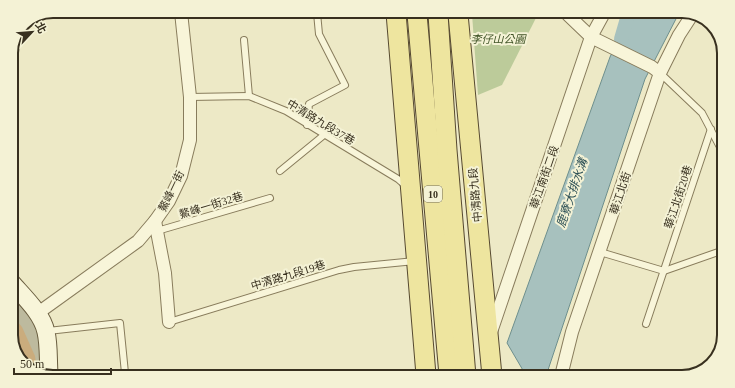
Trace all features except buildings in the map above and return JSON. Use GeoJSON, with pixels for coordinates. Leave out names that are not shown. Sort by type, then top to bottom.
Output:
{"type":"FeatureCollection","features":[{"type":"Feature","properties":{"kind":"main road"},"geometry":{"type":"LineString","coordinates":[[396,18],[426,370]]}},
{"type":"Feature","properties":{"kind":"main road","name":"10"},"geometry":{"type":"LineString","coordinates":[[417,18],[449,370]]}},
{"type":"Feature","properties":{"kind":"main road","name":"10"},"geometry":{"type":"LineString","coordinates":[[438,18],[466,370]]}},
{"type":"Feature","properties":{"kind":"main road","name":"中清路九段"},"geometry":{"type":"LineString","coordinates":[[458,18],[492,370]]}},
{"type":"Feature","properties":{"kind":"street","name":"鰲峰一街"},"geometry":{"type":"LineString","coordinates":[[38,313],[138,241],[156,226],[181,176],[190,140],[190,97],[182,18]]}},
{"type":"Feature","properties":{"kind":"street"},"geometry":{"type":"LineString","coordinates":[[572,18],[591,37],[656,70]]}},
{"type":"Feature","properties":{"kind":"street","name":"華江南街二段"},"geometry":{"type":"LineString","coordinates":[[489,340],[591,37],[601,18]]}},
{"type":"Feature","properties":{"kind":"street","name":"華江北街"},"geometry":{"type":"LineString","coordinates":[[562,370],[572,332],[600,252],[656,70],[689,19]]}},
{"type":"Feature","properties":{"kind":"street"},"geometry":{"type":"LineString","coordinates":[[156,226],[165,273],[169,322]]}},
{"type":"Feature","properties":{"kind":"street"},"geometry":{"type":"LineString","coordinates":[[18,290],[38,313],[46,332],[49,369]]}},
{"type":"Feature","properties":{"kind":"lane"},"geometry":{"type":"LineString","coordinates":[[307,125],[309,104],[345,85],[319,34],[317,18]]}},
{"type":"Feature","properties":{"kind":"lane"},"geometry":{"type":"LineString","coordinates":[[244,40],[249,96]]}},
{"type":"Feature","properties":{"kind":"lane"},"geometry":{"type":"LineString","coordinates":[[656,70],[702,114],[717,144]]}},
{"type":"Feature","properties":{"kind":"lane","name":"中清路九段37巷"},"geometry":{"type":"LineString","coordinates":[[190,97],[249,96],[286,112],[398,179],[410,189]]}},
{"type":"Feature","properties":{"kind":"lane","name":"華江北街20巷"},"geometry":{"type":"LineString","coordinates":[[646,324],[710,129]]}},
{"type":"Feature","properties":{"kind":"lane"},"geometry":{"type":"LineString","coordinates":[[280,171],[324,135]]}},
{"type":"Feature","properties":{"kind":"lane","name":"鰲峰一街32巷"},"geometry":{"type":"LineString","coordinates":[[156,226],[270,198]]}},
{"type":"Feature","properties":{"kind":"lane"},"geometry":{"type":"LineString","coordinates":[[600,252],[664,271],[717,252]]}},
{"type":"Feature","properties":{"kind":"lane","name":"中清路九段19巷"},"geometry":{"type":"LineString","coordinates":[[169,322],[339,270],[354,267],[416,261]]}},
{"type":"Feature","properties":{"kind":"lane"},"geometry":{"type":"LineString","coordinates":[[46,332],[120,323],[125,370]]}},
{"type":"Feature","properties":{"kind":"green space","name":"李仔山公園"},"geometry":{"type":"Polygon","coordinates":[[[472,18],[536,18],[502,85],[478,95],[472,18]]]}},
{"type":"Feature","properties":{"kind":"water"},"geometry":{"type":"Polygon","coordinates":[[[629,18],[676,18],[645,79],[548,370],[523,370],[507,343],[610,57],[629,18]]]}},
{"type":"Feature","properties":{"kind":"waterway","name":"鹿寮大排水溝"},"geometry":{"type":"LineString","coordinates":[[621,39],[627,18]]}}]}
